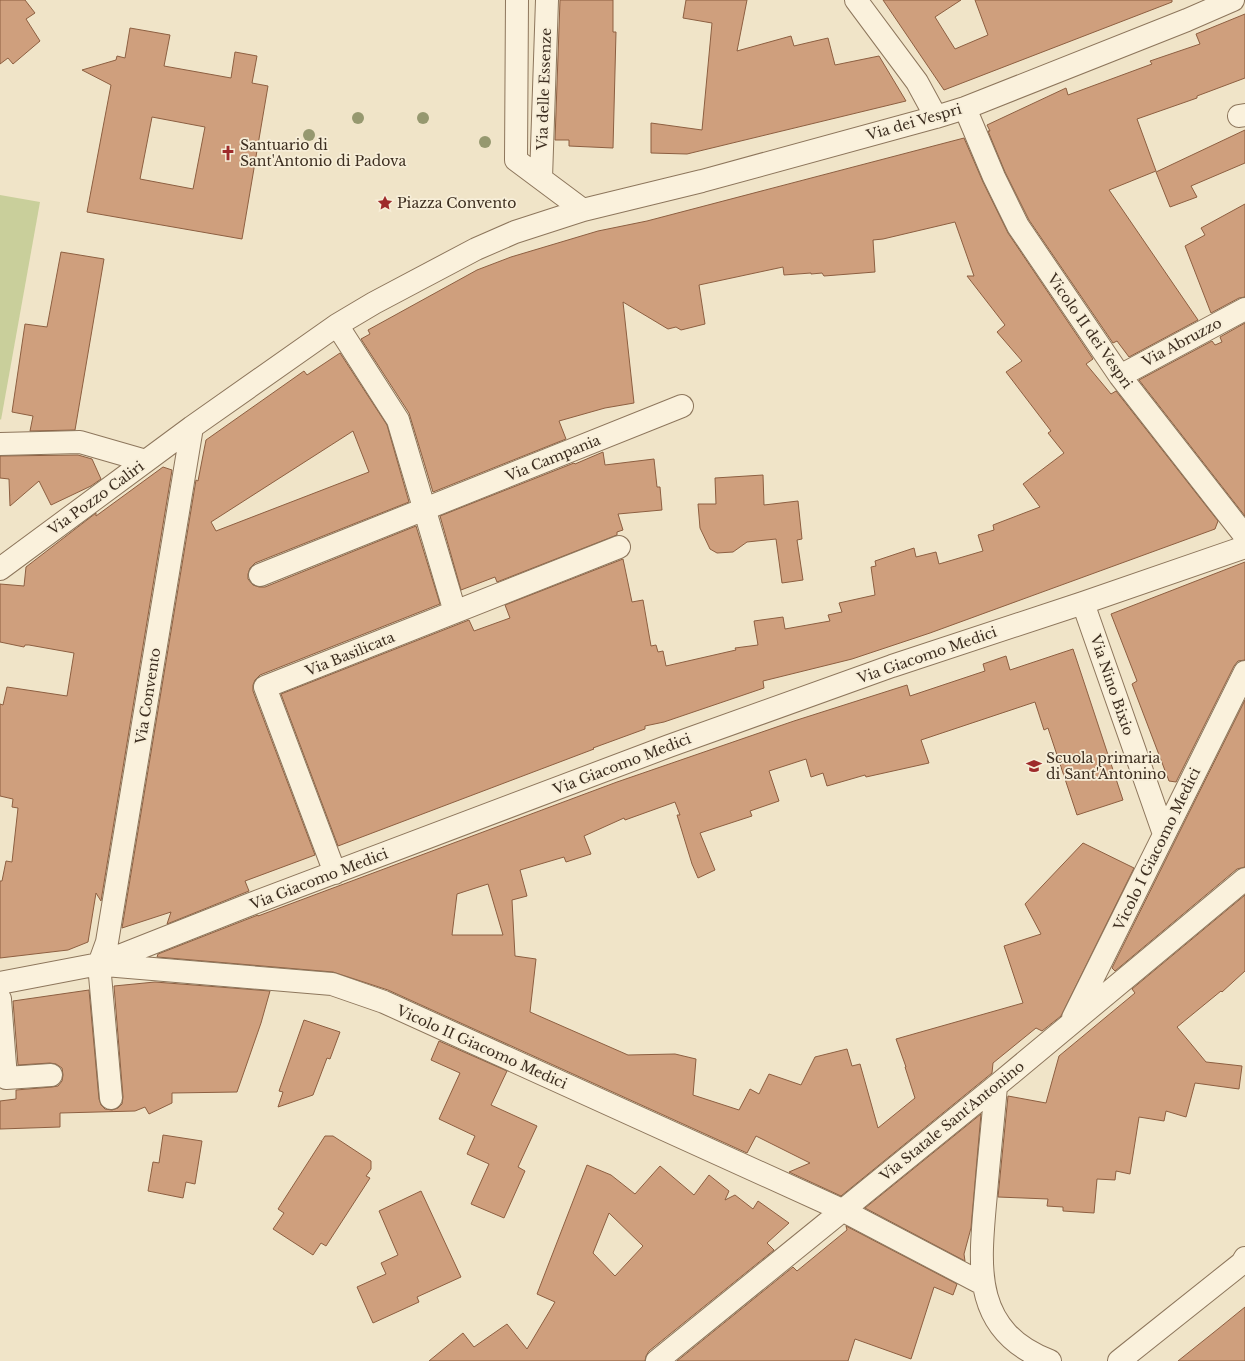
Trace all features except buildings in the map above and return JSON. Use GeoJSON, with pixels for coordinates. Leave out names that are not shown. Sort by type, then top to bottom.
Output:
{"type":"FeatureCollection","features":[{"type":"Feature","properties":{"kind":"street"},"geometry":{"type":"LineString","coordinates":[[517,0],[516,160],[583,210]]}},
{"type":"Feature","properties":{"kind":"street","name":"Via delle Essenze"},"geometry":{"type":"LineString","coordinates":[[541,178],[547,0]]}},
{"type":"Feature","properties":{"kind":"street"},"geometry":{"type":"LineString","coordinates":[[856,0],[917,82],[936,117]]}},
{"type":"Feature","properties":{"kind":"street","name":"Via dei Vespri"},"geometry":{"type":"LineString","coordinates":[[583,210],[702,181],[965,108],[1187,20],[1233,0]]}},
{"type":"Feature","properties":{"kind":"street","name":"Vicolo II dei Vespri"},"geometry":{"type":"LineString","coordinates":[[965,108],[994,177],[1018,226],[1120,376],[1245,536]]}},
{"type":"Feature","properties":{"kind":"street"},"geometry":{"type":"LineString","coordinates":[[192,427],[337,325],[407,284],[476,249],[516,232],[583,210]]}},
{"type":"Feature","properties":{"kind":"street","name":"Via Abruzzo"},"geometry":{"type":"LineString","coordinates":[[1120,376],[1245,309]]}},
{"type":"Feature","properties":{"kind":"street"},"geometry":{"type":"LineString","coordinates":[[337,325],[398,420],[455,612]]}},
{"type":"Feature","properties":{"kind":"street","name":"Via Campania"},"geometry":{"type":"LineString","coordinates":[[260,576],[682,406]]}},
{"type":"Feature","properties":{"kind":"street","name":"Via Pozzo Caliri"},"geometry":{"type":"LineString","coordinates":[[0,569],[192,427]]}},
{"type":"Feature","properties":{"kind":"street","name":"Via Convento"},"geometry":{"type":"LineString","coordinates":[[99,964],[107,942],[192,427]]}},
{"type":"Feature","properties":{"kind":"street"},"geometry":{"type":"LineString","coordinates":[[0,444],[80,442],[146,461]]}},
{"type":"Feature","properties":{"kind":"street","name":"Via Basilicata"},"geometry":{"type":"LineString","coordinates":[[335,873],[265,687],[619,547]]}},
{"type":"Feature","properties":{"kind":"street","name":"Via Giacomo Medici"},"geometry":{"type":"LineString","coordinates":[[0,983],[99,964],[669,746],[892,666],[1084,603],[1245,547]]}},
{"type":"Feature","properties":{"kind":"street","name":"Via Nino Bixio"},"geometry":{"type":"LineString","coordinates":[[1084,603],[1164,834]]}},
{"type":"Feature","properties":{"kind":"street","name":"Vicolo I Giacomo Medici"},"geometry":{"type":"LineString","coordinates":[[1069,1025],[1245,672]]}},
{"type":"Feature","properties":{"kind":"street","name":"Via Statale Sant'Antonino"},"geometry":{"type":"LineString","coordinates":[[657,1361],[996,1086],[1245,879]]}},
{"type":"Feature","properties":{"kind":"street"},"geometry":{"type":"LineString","coordinates":[[99,964],[111,1098]]}},
{"type":"Feature","properties":{"kind":"street","name":"Vicolo II Giacomo Medici"},"geometry":{"type":"LineString","coordinates":[[99,964],[332,984],[384,1002],[842,1210],[983,1284]]}},
{"type":"Feature","properties":{"kind":"street"},"geometry":{"type":"LineString","coordinates":[[0,999],[6,1078],[51,1076]]}},
{"type":"Feature","properties":{"kind":"street"},"geometry":{"type":"LineString","coordinates":[[996,1086],[983,1230],[983,1284],[987,1300],[994,1316],[1008,1335],[1024,1349],[1050,1361]]}},
{"type":"Feature","properties":{"kind":"street"},"geometry":{"type":"LineString","coordinates":[[1119,1361],[1242,1263],[1245,1258]]}},
{"type":"Feature","properties":{"kind":"green space"},"geometry":{"type":"Polygon","coordinates":[[[0,195],[40,202],[1,420],[0,419],[0,195]]]}},
{"type":"Feature","properties":{"kind":"place","name":"Santuario di Sant'Antonio di Padova"},"geometry":{"type":"Point","coordinates":[228,153]}},
{"type":"Feature","properties":{"kind":"place","name":"Piazza Convento"},"geometry":{"type":"Point","coordinates":[385,203]}},
{"type":"Feature","properties":{"kind":"place","name":"Scuola primaria di Sant'Antonino"},"geometry":{"type":"Point","coordinates":[1034,766]}}]}
